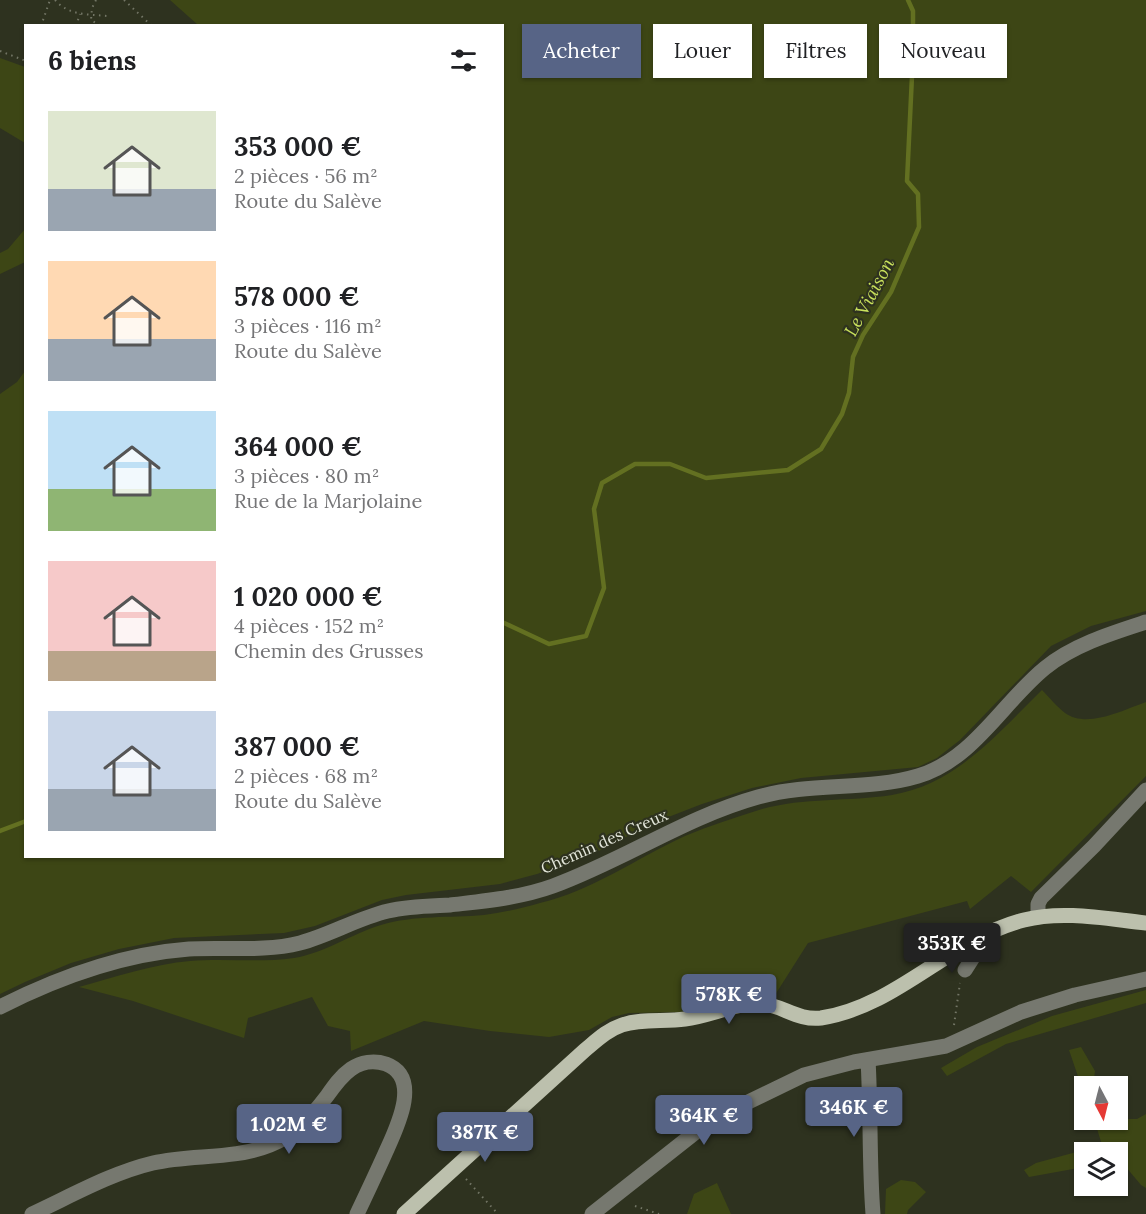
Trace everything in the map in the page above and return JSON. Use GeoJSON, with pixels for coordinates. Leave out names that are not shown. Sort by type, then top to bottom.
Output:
{"type":"FeatureCollection","features":[{"type":"Feature","properties":{"kind":"main road"},"geometry":{"type":"LineString","coordinates":[[404,1214],[585,1050],[610,1030],[620,1026],[640,1022],[686,1019],[752,1003],[768,1004],[809,1019],[836,1015],[893,992],[979,938],[1013,923],[1038,917],[1082,917],[1146,923]]}},
{"type":"Feature","properties":{"kind":"street","name":"Chemin des Creux"},"geometry":{"type":"LineString","coordinates":[[0,1007],[79,972],[130,959],[184,950],[256,949],[282,946],[321,936],[388,911],[530,893],[585,872],[692,821],[777,792],[898,781],[918,776],[934,770],[968,746],[1045,668],[1090,642],[1146,622]]}},
{"type":"Feature","properties":{"kind":"street"},"geometry":{"type":"LineString","coordinates":[[1038,917],[1038,904],[1041,898],[1146,790]]}},
{"type":"Feature","properties":{"kind":"street"},"geometry":{"type":"LineString","coordinates":[[965,970],[979,948],[979,938]]}},
{"type":"Feature","properties":{"kind":"street"},"geometry":{"type":"LineString","coordinates":[[592,1214],[711,1120],[804,1075],[954,1036],[1075,995],[1146,978]]}},
{"type":"Feature","properties":{"kind":"street"},"geometry":{"type":"LineString","coordinates":[[868,1060],[871,1100],[870,1183],[873,1214]]}},
{"type":"Feature","properties":{"kind":"street"},"geometry":{"type":"LineString","coordinates":[[32,1214],[146,1165],[178,1159],[252,1152],[271,1145],[304,1124],[344,1074],[361,1064],[380,1062],[398,1072],[405,1090],[404,1104],[398,1123],[357,1214]]}},
{"type":"Feature","properties":{"kind":"path"},"geometry":{"type":"LineString","coordinates":[[42,24],[50,0]]}},
{"type":"Feature","properties":{"kind":"path"},"geometry":{"type":"LineString","coordinates":[[55,0],[62,8],[80,14],[107,16]]}},
{"type":"Feature","properties":{"kind":"path"},"geometry":{"type":"LineString","coordinates":[[96,0],[92,8],[91,20],[97,24]]}},
{"type":"Feature","properties":{"kind":"path"},"geometry":{"type":"LineString","coordinates":[[124,0],[150,24]]}},
{"type":"Feature","properties":{"kind":"path"},"geometry":{"type":"LineString","coordinates":[[77,24],[80,14]]}},
{"type":"Feature","properties":{"kind":"path"},"geometry":{"type":"LineString","coordinates":[[0,51],[24,60]]}},
{"type":"Feature","properties":{"kind":"path"},"geometry":{"type":"LineString","coordinates":[[954,1036],[959,987],[965,970]]}},
{"type":"Feature","properties":{"kind":"path"},"geometry":{"type":"LineString","coordinates":[[455,1167],[498,1214]]}},
{"type":"Feature","properties":{"kind":"path"},"geometry":{"type":"LineString","coordinates":[[635,1206],[659,1214]]}},
{"type":"Feature","properties":{"kind":"green space"},"geometry":{"type":"Polygon","coordinates":[[[170,0],[1146,0],[1146,611],[1091,626],[1051,646],[960,740],[937,758],[918,767],[801,778],[752,788],[653,823],[591,855],[537,874],[500,884],[382,900],[315,926],[284,933],[174,938],[119,949],[71,963],[0,994],[0,394],[17,382],[24,372],[24,858],[504,858],[504,24],[197,24],[170,0]]]}},
{"type":"Feature","properties":{"kind":"green space"},"geometry":{"type":"Polygon","coordinates":[[[0,58],[24,67],[24,142],[0,128],[0,58]]]}},
{"type":"Feature","properties":{"kind":"green space"},"geometry":{"type":"Polygon","coordinates":[[[24,230],[24,262],[0,274],[0,253],[8,249],[24,230]]]}},
{"type":"Feature","properties":{"kind":"green space"},"geometry":{"type":"Polygon","coordinates":[[[1042,690],[1065,713],[1084,719],[1094,719],[1116,713],[1146,702],[1146,776],[1031,892],[1011,876],[970,909],[967,901],[808,943],[775,995],[735,995],[702,1008],[680,1012],[629,1013],[612,1017],[589,1030],[549,1037],[424,1021],[351,1051],[350,1031],[328,1026],[312,997],[248,1018],[244,1038],[133,1001],[79,987],[134,971],[176,963],[203,960],[268,960],[305,956],[370,929],[394,922],[419,918],[498,913],[578,891],[685,836],[759,810],[808,801],[892,795],[915,789],[937,780],[975,754],[1042,690]]]}},
{"type":"Feature","properties":{"kind":"green space"},"geometry":{"type":"Polygon","coordinates":[[[1146,990],[1146,1003],[1006,1044],[947,1076],[941,1068],[977,1047],[1052,1016],[1146,990]]]}},
{"type":"Feature","properties":{"kind":"green space"},"geometry":{"type":"Polygon","coordinates":[[[1081,1047],[1095,1071],[1094,1076],[1078,1076],[1069,1050],[1081,1047]]]}},
{"type":"Feature","properties":{"kind":"green space"},"geometry":{"type":"Polygon","coordinates":[[[1146,1114],[1146,1188],[1128,1170],[1128,1142],[1101,1142],[1097,1130],[1128,1130],[1128,1119],[1137,1119],[1146,1114]]]}},
{"type":"Feature","properties":{"kind":"green space"},"geometry":{"type":"Polygon","coordinates":[[[1074,1153],[1074,1169],[1029,1177],[1024,1170],[1036,1163],[1074,1153]]]}},
{"type":"Feature","properties":{"kind":"green space"},"geometry":{"type":"Polygon","coordinates":[[[901,1180],[915,1182],[926,1192],[908,1210],[907,1214],[885,1214],[886,1189],[901,1180]]]}},
{"type":"Feature","properties":{"kind":"green space"},"geometry":{"type":"Polygon","coordinates":[[[717,1183],[731,1214],[687,1214],[694,1194],[717,1183]]]}},
{"type":"Feature","properties":{"kind":"waterway","name":"Le Viaison"},"geometry":{"type":"LineString","coordinates":[[504,623],[549,644],[586,636],[604,588],[594,509],[602,483],[635,464],[670,464],[706,478],[788,470],[821,449],[842,414],[849,393],[853,357],[863,335],[891,292],[919,227],[918,194],[907,181],[913,55],[913,11],[908,0]]}},
{"type":"Feature","properties":{"kind":"waterway","name":"Le Viaison"},"geometry":{"type":"LineString","coordinates":[[0,831],[24,822]]}}]}
